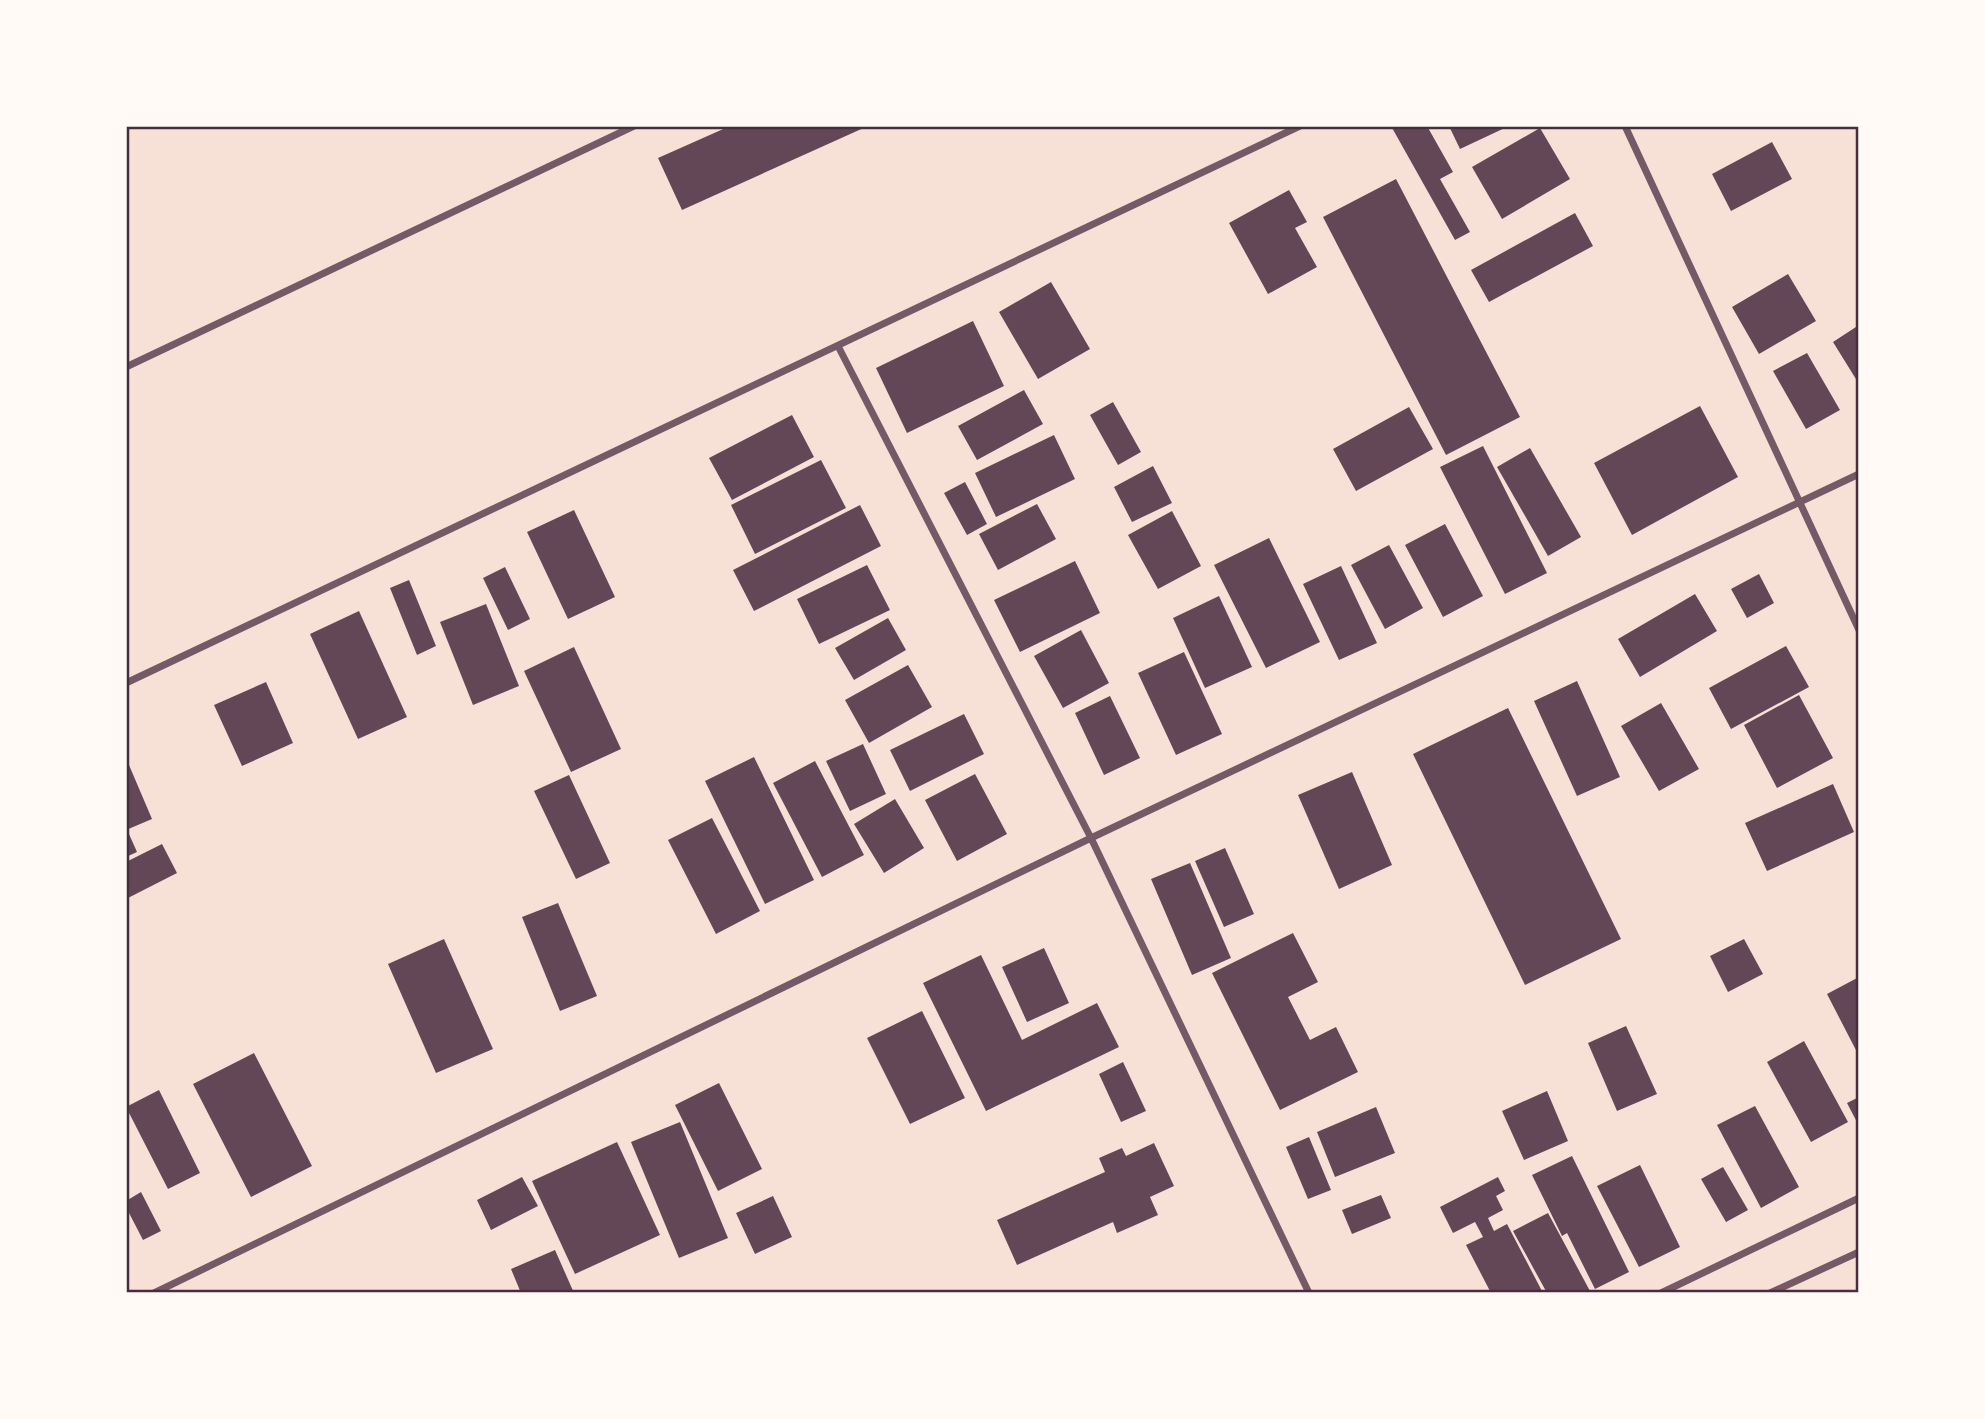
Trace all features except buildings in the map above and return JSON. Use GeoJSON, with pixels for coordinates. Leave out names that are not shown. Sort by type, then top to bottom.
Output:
{"type":"FeatureCollection","features":[{"type":"Feature","properties":{"kind":"street"},"geometry":{"type":"LineString","coordinates":[[126,368],[634,126]]}},
{"type":"Feature","properties":{"kind":"street"},"geometry":{"type":"LineString","coordinates":[[126,683],[1300,126]]}},
{"type":"Feature","properties":{"kind":"street"},"geometry":{"type":"LineString","coordinates":[[1625,126],[1859,630]]}},
{"type":"Feature","properties":{"kind":"street"},"geometry":{"type":"LineString","coordinates":[[838,346],[1091,838],[1309,1293]]}},
{"type":"Feature","properties":{"kind":"street"},"geometry":{"type":"LineString","coordinates":[[154,1293],[1091,838],[1859,474]]}},
{"type":"Feature","properties":{"kind":"street"},"geometry":{"type":"LineString","coordinates":[[1661,1293],[1859,1198]]}},
{"type":"Feature","properties":{"kind":"street"},"geometry":{"type":"LineString","coordinates":[[1770,1293],[1859,1252]]}}]}
